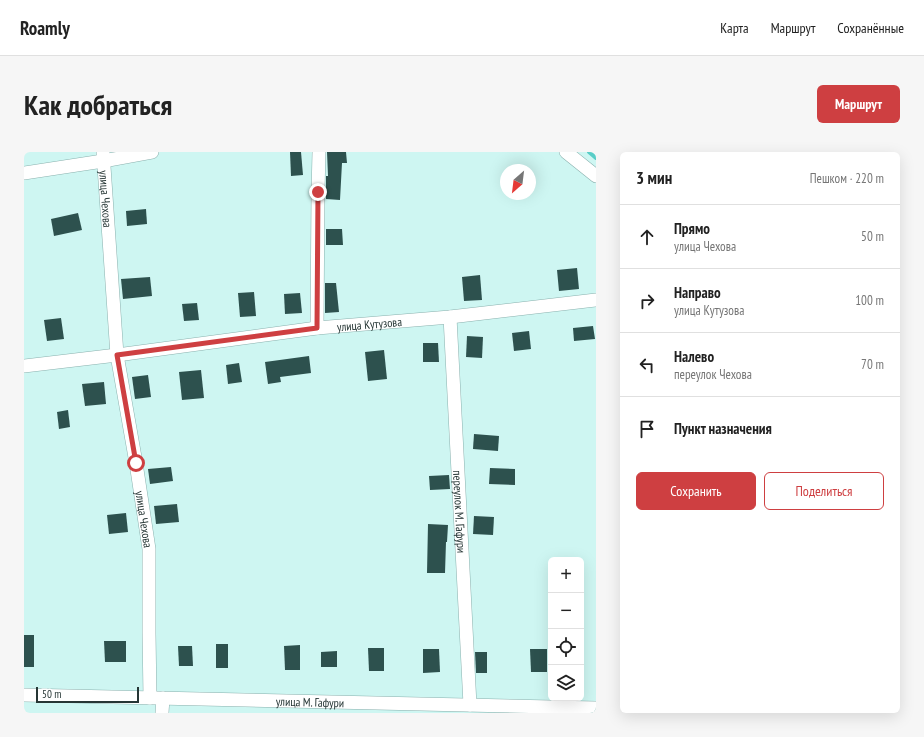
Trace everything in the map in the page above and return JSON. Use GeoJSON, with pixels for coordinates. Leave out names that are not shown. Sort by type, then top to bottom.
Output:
{"type":"FeatureCollection","features":[{"type":"Feature","properties":{"kind":"street"},"geometry":{"type":"LineString","coordinates":[[24,173],[103,156],[152,152]]}},
{"type":"Feature","properties":{"kind":"street"},"geometry":{"type":"LineString","coordinates":[[317,328],[319,152]]}},
{"type":"Feature","properties":{"kind":"street"},"geometry":{"type":"LineString","coordinates":[[566,152],[596,176]]}},
{"type":"Feature","properties":{"kind":"street","name":"улица Чехова"},"geometry":{"type":"LineString","coordinates":[[103,156],[117,355],[149,549],[150,698]]}},
{"type":"Feature","properties":{"kind":"street","name":"улица Кутузова"},"geometry":{"type":"LineString","coordinates":[[24,366],[317,328],[450,317],[596,300]]}},
{"type":"Feature","properties":{"kind":"street","name":"переулок М. Гафури"},"geometry":{"type":"LineString","coordinates":[[450,317],[470,705]]}},
{"type":"Feature","properties":{"kind":"street","name":"улица М. Гафури"},"geometry":{"type":"LineString","coordinates":[[24,695],[596,708]]}},
{"type":"Feature","properties":{"kind":"street"},"geometry":{"type":"LineString","coordinates":[[162,713],[163,698]]}},
{"type":"Feature","properties":{"kind":"building"},"geometry":{"type":"Polygon","coordinates":[[[290,152],[301,152],[303,175],[291,176],[290,152]]]}},
{"type":"Feature","properties":{"kind":"building"},"geometry":{"type":"Polygon","coordinates":[[[327,152],[346,152],[347,163],[342,163],[340,200],[326,199],[326,176],[328,176],[327,152]]]}},
{"type":"Feature","properties":{"kind":"building"},"geometry":{"type":"Polygon","coordinates":[[[146,209],[147,224],[127,226],[126,211],[146,209]]]}},
{"type":"Feature","properties":{"kind":"building"},"geometry":{"type":"Polygon","coordinates":[[[78,213],[82,230],[54,236],[51,219],[78,213]]]}},
{"type":"Feature","properties":{"kind":"building"},"geometry":{"type":"Polygon","coordinates":[[[326,229],[342,229],[343,245],[326,245],[326,229]]]}},
{"type":"Feature","properties":{"kind":"building"},"geometry":{"type":"Polygon","coordinates":[[[577,268],[579,289],[559,291],[557,270],[577,268]]]}},
{"type":"Feature","properties":{"kind":"building"},"geometry":{"type":"Polygon","coordinates":[[[480,275],[482,300],[464,301],[462,277],[480,275]]]}},
{"type":"Feature","properties":{"kind":"building"},"geometry":{"type":"Polygon","coordinates":[[[150,277],[152,296],[123,299],[121,279],[150,277]]]}},
{"type":"Feature","properties":{"kind":"building"},"geometry":{"type":"Polygon","coordinates":[[[325,283],[336,283],[339,312],[325,313],[325,283]]]}},
{"type":"Feature","properties":{"kind":"building"},"geometry":{"type":"Polygon","coordinates":[[[254,292],[256,316],[240,317],[238,293],[254,292]]]}},
{"type":"Feature","properties":{"kind":"building"},"geometry":{"type":"Polygon","coordinates":[[[300,293],[302,313],[285,314],[284,294],[300,293]]]}},
{"type":"Feature","properties":{"kind":"building"},"geometry":{"type":"Polygon","coordinates":[[[197,303],[199,320],[184,321],[182,304],[197,303]]]}},
{"type":"Feature","properties":{"kind":"building"},"geometry":{"type":"Polygon","coordinates":[[[61,318],[64,339],[47,341],[44,320],[61,318]]]}},
{"type":"Feature","properties":{"kind":"building"},"geometry":{"type":"Polygon","coordinates":[[[593,326],[595,339],[574,341],[573,328],[593,326]]]}},
{"type":"Feature","properties":{"kind":"building"},"geometry":{"type":"Polygon","coordinates":[[[529,331],[531,349],[514,351],[512,333],[529,331]]]}},
{"type":"Feature","properties":{"kind":"building"},"geometry":{"type":"Polygon","coordinates":[[[467,336],[483,337],[482,358],[466,357],[467,336]]]}},
{"type":"Feature","properties":{"kind":"building"},"geometry":{"type":"Polygon","coordinates":[[[423,343],[438,343],[439,362],[423,362],[423,343]]]}},
{"type":"Feature","properties":{"kind":"building"},"geometry":{"type":"Polygon","coordinates":[[[384,350],[387,379],[368,381],[365,352],[384,350]]]}},
{"type":"Feature","properties":{"kind":"building"},"geometry":{"type":"Polygon","coordinates":[[[309,356],[311,373],[280,377],[281,382],[268,384],[265,362],[309,356]]]}},
{"type":"Feature","properties":{"kind":"building"},"geometry":{"type":"Polygon","coordinates":[[[239,363],[242,382],[228,384],[226,365],[239,363]]]}},
{"type":"Feature","properties":{"kind":"building"},"geometry":{"type":"Polygon","coordinates":[[[201,370],[204,398],[182,400],[179,372],[201,370]]]}},
{"type":"Feature","properties":{"kind":"building"},"geometry":{"type":"Polygon","coordinates":[[[148,375],[151,397],[135,399],[132,377],[148,375]]]}},
{"type":"Feature","properties":{"kind":"building"},"geometry":{"type":"Polygon","coordinates":[[[104,382],[106,404],[85,406],[82,384],[104,382]]]}},
{"type":"Feature","properties":{"kind":"building"},"geometry":{"type":"Polygon","coordinates":[[[68,410],[70,427],[59,429],[57,412],[68,410]]]}},
{"type":"Feature","properties":{"kind":"building"},"geometry":{"type":"Polygon","coordinates":[[[474,434],[499,436],[498,451],[473,449],[474,434]]]}},
{"type":"Feature","properties":{"kind":"building"},"geometry":{"type":"Polygon","coordinates":[[[171,467],[173,481],[150,484],[148,469],[171,467]]]}},
{"type":"Feature","properties":{"kind":"building"},"geometry":{"type":"Polygon","coordinates":[[[490,468],[515,469],[515,485],[489,484],[490,468]]]}},
{"type":"Feature","properties":{"kind":"building"},"geometry":{"type":"Polygon","coordinates":[[[449,475],[450,489],[430,490],[429,476],[449,475]]]}},
{"type":"Feature","properties":{"kind":"building"},"geometry":{"type":"Polygon","coordinates":[[[177,504],[179,522],[156,524],[154,506],[177,504]]]}},
{"type":"Feature","properties":{"kind":"building"},"geometry":{"type":"Polygon","coordinates":[[[126,513],[128,532],[109,534],[107,515],[126,513]]]}},
{"type":"Feature","properties":{"kind":"building"},"geometry":{"type":"Polygon","coordinates":[[[474,516],[494,517],[493,535],[473,534],[474,516]]]}},
{"type":"Feature","properties":{"kind":"building"},"geometry":{"type":"Polygon","coordinates":[[[428,524],[448,525],[445,573],[427,573],[428,524]]]}},
{"type":"Feature","properties":{"kind":"building"},"geometry":{"type":"Polygon","coordinates":[[[24,635],[34,635],[34,667],[24,667],[24,635]]]}},
{"type":"Feature","properties":{"kind":"building"},"geometry":{"type":"Polygon","coordinates":[[[104,641],[126,641],[126,662],[105,662],[104,641]]]}},
{"type":"Feature","properties":{"kind":"building"},"geometry":{"type":"Polygon","coordinates":[[[216,644],[228,644],[228,668],[216,668],[216,644]]]}},
{"type":"Feature","properties":{"kind":"building"},"geometry":{"type":"Polygon","coordinates":[[[300,645],[300,670],[285,670],[284,646],[300,645]]]}},
{"type":"Feature","properties":{"kind":"building"},"geometry":{"type":"Polygon","coordinates":[[[178,646],[192,646],[193,666],[179,666],[178,646]]]}},
{"type":"Feature","properties":{"kind":"building"},"geometry":{"type":"Polygon","coordinates":[[[368,648],[384,648],[384,671],[369,671],[368,648]]]}},
{"type":"Feature","properties":{"kind":"building"},"geometry":{"type":"Polygon","coordinates":[[[423,649],[439,649],[440,672],[423,673],[423,649]]]}},
{"type":"Feature","properties":{"kind":"building"},"geometry":{"type":"Polygon","coordinates":[[[530,649],[547,649],[547,672],[531,672],[530,649]]]}},
{"type":"Feature","properties":{"kind":"building"},"geometry":{"type":"Polygon","coordinates":[[[337,651],[337,667],[321,667],[321,652],[337,651]]]}},
{"type":"Feature","properties":{"kind":"building"},"geometry":{"type":"Polygon","coordinates":[[[475,652],[487,652],[487,673],[476,673],[475,652]]]}},
{"type":"Feature","properties":{"kind":"waterway"},"geometry":{"type":"LineString","coordinates":[[589,152],[596,158]]}},
{"type":"Feature","properties":{"kind":"route"},"geometry":{"type":"LineString","coordinates":[[136,463],[117,355],[317,328],[318,192]]}}]}
